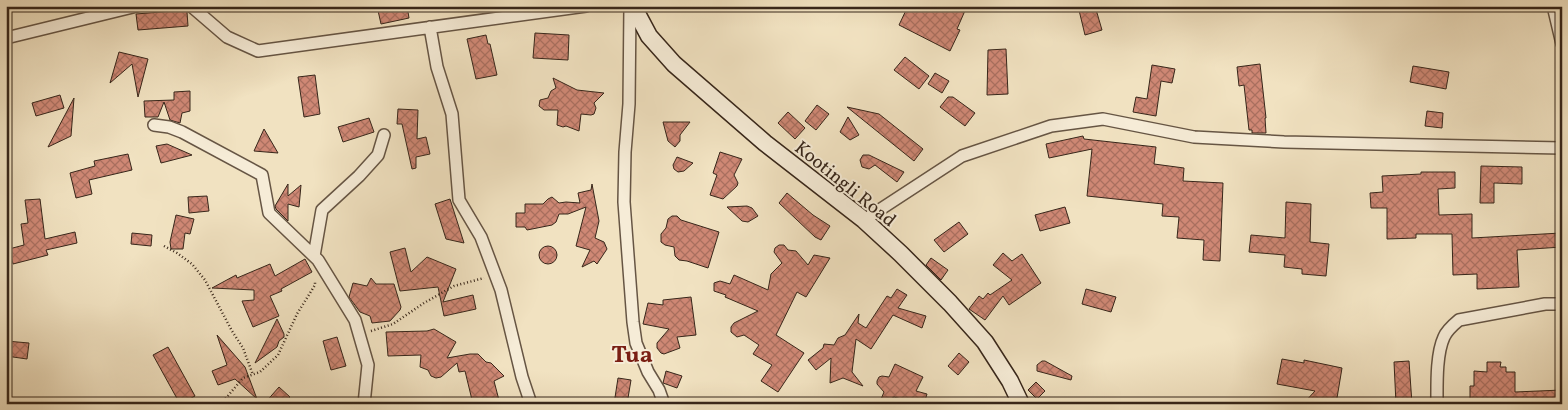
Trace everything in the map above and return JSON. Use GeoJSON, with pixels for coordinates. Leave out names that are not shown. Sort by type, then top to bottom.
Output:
{"type":"FeatureCollection","features":[{"type":"Feature","properties":{"kind":"street"},"geometry":{"type":"LineString","coordinates":[[6,38],[138,6]]}},
{"type":"Feature","properties":{"kind":"street"},"geometry":{"type":"LineString","coordinates":[[191,6],[226,37],[258,52],[586,6]]}},
{"type":"Feature","properties":{"kind":"street"},"geometry":{"type":"LineString","coordinates":[[632,6],[624,202],[633,322],[636,343],[664,404]]}},
{"type":"Feature","properties":{"kind":"street","name":"Kootingli Road"},"geometry":{"type":"LineString","coordinates":[[632,6],[649,36],[674,64],[765,143],[864,220],[950,303],[985,342],[1010,382],[1021,404]]}},
{"type":"Feature","properties":{"kind":"street"},"geometry":{"type":"LineString","coordinates":[[1553,6],[1562,44]]}},
{"type":"Feature","properties":{"kind":"street"},"geometry":{"type":"LineString","coordinates":[[430,27],[437,68],[452,114],[460,200],[481,237],[501,290],[522,377],[531,404]]}},
{"type":"Feature","properties":{"kind":"street"},"geometry":{"type":"LineString","coordinates":[[864,220],[962,156],[1052,126],[1103,119],[1194,137],[1284,142],[1562,148]]}},
{"type":"Feature","properties":{"kind":"street"},"geometry":{"type":"LineString","coordinates":[[154,124],[182,132],[262,174],[269,213],[316,258],[355,320],[368,365],[364,404]]}},
{"type":"Feature","properties":{"kind":"street"},"geometry":{"type":"LineString","coordinates":[[316,258],[322,210],[359,176],[378,155],[384,135]]}},
{"type":"Feature","properties":{"kind":"street"},"geometry":{"type":"LineString","coordinates":[[1437,404],[1438,363],[1442,340],[1449,329],[1459,320],[1545,304],[1562,304]]}},
{"type":"Feature","properties":{"kind":"path"},"geometry":{"type":"LineString","coordinates":[[164,246],[192,264],[205,280],[243,348],[253,375]]}},
{"type":"Feature","properties":{"kind":"path"},"geometry":{"type":"LineString","coordinates":[[221,404],[243,378],[260,372],[278,356],[297,314],[315,285],[316,258]]}},
{"type":"Feature","properties":{"kind":"path"},"geometry":{"type":"LineString","coordinates":[[360,335],[393,324],[424,302],[454,286],[495,274]]}},
{"type":"Feature","properties":{"kind":"building"},"geometry":{"type":"Polygon","coordinates":[[[377,6],[407,6],[409,18],[381,24],[377,6]]]}},
{"type":"Feature","properties":{"kind":"building"},"geometry":{"type":"Polygon","coordinates":[[[908,6],[967,6],[957,29],[960,30],[950,51],[899,25],[908,6]]]}},
{"type":"Feature","properties":{"kind":"building"},"geometry":{"type":"Polygon","coordinates":[[[1078,6],[1095,6],[1102,30],[1085,35],[1078,6]]]}},
{"type":"Feature","properties":{"kind":"building"},"geometry":{"type":"Polygon","coordinates":[[[185,10],[187,12],[188,26],[138,30],[136,14],[185,10]]]}},
{"type":"Feature","properties":{"kind":"building"},"geometry":{"type":"Polygon","coordinates":[[[535,33],[569,35],[568,60],[533,58],[535,33]]]}},
{"type":"Feature","properties":{"kind":"building"},"geometry":{"type":"Polygon","coordinates":[[[486,35],[497,75],[476,79],[467,39],[486,35]]]}},
{"type":"Feature","properties":{"kind":"building"},"geometry":{"type":"Polygon","coordinates":[[[1006,49],[1008,94],[987,95],[988,50],[1006,49]]]}},
{"type":"Feature","properties":{"kind":"building"},"geometry":{"type":"Polygon","coordinates":[[[119,52],[148,59],[138,97],[132,64],[110,83],[119,52]]]}},
{"type":"Feature","properties":{"kind":"building"},"geometry":{"type":"Polygon","coordinates":[[[905,57],[929,76],[919,89],[894,70],[905,57]]]}},
{"type":"Feature","properties":{"kind":"building"},"geometry":{"type":"Polygon","coordinates":[[[1260,64],[1266,133],[1252,133],[1252,130],[1249,130],[1244,85],[1239,86],[1237,67],[1260,64]]]}},
{"type":"Feature","properties":{"kind":"building"},"geometry":{"type":"Polygon","coordinates":[[[1152,65],[1175,69],[1172,83],[1161,81],[1156,116],[1133,112],[1136,97],[1147,99],[1152,65]]]}},
{"type":"Feature","properties":{"kind":"building"},"geometry":{"type":"Polygon","coordinates":[[[1413,66],[1449,72],[1446,89],[1410,82],[1413,66]]]}},
{"type":"Feature","properties":{"kind":"building"},"geometry":{"type":"Polygon","coordinates":[[[935,73],[949,81],[942,93],[928,84],[935,73]]]}},
{"type":"Feature","properties":{"kind":"building"},"geometry":{"type":"Polygon","coordinates":[[[315,75],[320,114],[304,117],[298,77],[315,75]]]}},
{"type":"Feature","properties":{"kind":"building"},"geometry":{"type":"Polygon","coordinates":[[[553,78],[577,90],[604,93],[594,103],[596,108],[594,114],[581,114],[579,131],[557,125],[558,110],[544,110],[539,106],[540,100],[548,98],[551,91],[556,88],[553,78]]]}},
{"type":"Feature","properties":{"kind":"building"},"geometry":{"type":"Polygon","coordinates":[[[190,91],[190,111],[182,113],[180,123],[170,120],[164,102],[158,117],[145,117],[144,101],[174,100],[174,92],[190,91]]]}},
{"type":"Feature","properties":{"kind":"building"},"geometry":{"type":"Polygon","coordinates":[[[60,95],[64,108],[36,116],[32,103],[60,95]]]}},
{"type":"Feature","properties":{"kind":"building"},"geometry":{"type":"Polygon","coordinates":[[[948,97],[953,97],[975,113],[965,126],[940,107],[948,97]]]}},
{"type":"Feature","properties":{"kind":"building"},"geometry":{"type":"Polygon","coordinates":[[[74,98],[71,136],[48,147],[74,98]]]}},
{"type":"Feature","properties":{"kind":"building"},"geometry":{"type":"Polygon","coordinates":[[[817,105],[829,114],[816,130],[805,121],[817,105]]]}},
{"type":"Feature","properties":{"kind":"building"},"geometry":{"type":"Polygon","coordinates":[[[847,107],[879,114],[923,149],[914,161],[847,107]]]}},
{"type":"Feature","properties":{"kind":"building"},"geometry":{"type":"Polygon","coordinates":[[[398,109],[418,110],[417,139],[426,137],[430,154],[416,157],[416,168],[412,169],[402,124],[397,124],[398,109]]]}},
{"type":"Feature","properties":{"kind":"building"},"geometry":{"type":"Polygon","coordinates":[[[1427,111],[1443,113],[1442,128],[1425,126],[1427,111]]]}},
{"type":"Feature","properties":{"kind":"building"},"geometry":{"type":"Polygon","coordinates":[[[788,112],[805,128],[795,139],[778,123],[788,112]]]}},
{"type":"Feature","properties":{"kind":"building"},"geometry":{"type":"Polygon","coordinates":[[[848,117],[859,135],[850,140],[840,132],[848,117]]]}},
{"type":"Feature","properties":{"kind":"building"},"geometry":{"type":"Polygon","coordinates":[[[369,118],[374,132],[343,142],[338,127],[369,118]]]}},
{"type":"Feature","properties":{"kind":"building"},"geometry":{"type":"Polygon","coordinates":[[[663,122],[690,122],[680,135],[680,141],[675,147],[668,141],[663,122]]]}},
{"type":"Feature","properties":{"kind":"building"},"geometry":{"type":"Polygon","coordinates":[[[264,129],[278,153],[254,151],[264,129]]]}},
{"type":"Feature","properties":{"kind":"building"},"geometry":{"type":"Polygon","coordinates":[[[1083,136],[1084,139],[1156,147],[1154,164],[1184,168],[1183,181],[1223,183],[1220,261],[1203,260],[1204,240],[1177,238],[1179,217],[1162,216],[1163,204],[1087,196],[1092,149],[1049,158],[1046,144],[1083,136]]]}},
{"type":"Feature","properties":{"kind":"building"},"geometry":{"type":"Polygon","coordinates":[[[167,144],[192,155],[161,163],[156,146],[167,144]]]}},
{"type":"Feature","properties":{"kind":"building"},"geometry":{"type":"Polygon","coordinates":[[[720,152],[742,159],[734,175],[738,183],[737,186],[723,199],[710,195],[717,175],[713,173],[720,152]]]}},
{"type":"Feature","properties":{"kind":"building"},"geometry":{"type":"Polygon","coordinates":[[[128,154],[132,170],[89,180],[92,194],[76,198],[70,173],[95,166],[94,161],[128,154]]]}},
{"type":"Feature","properties":{"kind":"building"},"geometry":{"type":"Polygon","coordinates":[[[863,155],[869,155],[904,172],[897,182],[875,165],[869,169],[862,167],[860,160],[863,155]]]}},
{"type":"Feature","properties":{"kind":"building"},"geometry":{"type":"Polygon","coordinates":[[[677,157],[693,163],[684,171],[678,172],[674,169],[673,165],[677,157]]]}},
{"type":"Feature","properties":{"kind":"building"},"geometry":{"type":"Polygon","coordinates":[[[1481,166],[1522,167],[1522,184],[1494,183],[1494,203],[1480,203],[1481,166]]]}},
{"type":"Feature","properties":{"kind":"building"},"geometry":{"type":"Polygon","coordinates":[[[1421,172],[1455,172],[1455,188],[1438,189],[1439,215],[1472,214],[1472,238],[1561,233],[1562,247],[1517,250],[1519,287],[1477,289],[1477,274],[1453,275],[1452,234],[1416,234],[1416,238],[1387,239],[1387,208],[1371,208],[1370,193],[1383,192],[1382,176],[1421,174],[1421,172]]]}},
{"type":"Feature","properties":{"kind":"building"},"geometry":{"type":"Polygon","coordinates":[[[288,184],[288,196],[301,185],[299,207],[288,204],[288,221],[275,206],[288,184]]]}},
{"type":"Feature","properties":{"kind":"building"},"geometry":{"type":"Polygon","coordinates":[[[592,184],[599,221],[595,238],[604,242],[607,249],[597,264],[594,261],[582,267],[590,250],[576,246],[586,207],[568,214],[559,214],[556,222],[552,225],[527,230],[525,227],[516,227],[516,213],[525,213],[525,204],[543,204],[552,197],[559,203],[580,203],[578,193],[591,190],[592,184]]]}},
{"type":"Feature","properties":{"kind":"building"},"geometry":{"type":"Polygon","coordinates":[[[787,193],[813,215],[830,226],[821,240],[815,237],[779,203],[787,193]]]}},
{"type":"Feature","properties":{"kind":"building"},"geometry":{"type":"Polygon","coordinates":[[[207,196],[209,211],[189,213],[188,197],[207,196]]]}},
{"type":"Feature","properties":{"kind":"building"},"geometry":{"type":"Polygon","coordinates":[[[40,199],[45,239],[75,232],[77,243],[46,250],[48,255],[13,264],[9,249],[24,245],[21,224],[28,223],[25,200],[40,199]]]}},
{"type":"Feature","properties":{"kind":"building"},"geometry":{"type":"Polygon","coordinates":[[[450,199],[464,243],[446,239],[435,204],[450,199]]]}},
{"type":"Feature","properties":{"kind":"building"},"geometry":{"type":"Polygon","coordinates":[[[1286,202],[1311,204],[1310,242],[1329,244],[1326,276],[1302,274],[1302,269],[1284,267],[1285,255],[1249,252],[1251,235],[1285,238],[1286,202]]]}},
{"type":"Feature","properties":{"kind":"building"},"geometry":{"type":"Polygon","coordinates":[[[747,206],[752,208],[758,216],[748,222],[742,221],[727,207],[747,206]]]}},
{"type":"Feature","properties":{"kind":"building"},"geometry":{"type":"Polygon","coordinates":[[[1065,207],[1070,223],[1040,231],[1035,215],[1065,207]]]}},
{"type":"Feature","properties":{"kind":"building"},"geometry":{"type":"Polygon","coordinates":[[[176,215],[194,219],[190,234],[185,233],[183,249],[171,249],[170,242],[176,215]]]}},
{"type":"Feature","properties":{"kind":"building"},"geometry":{"type":"Polygon","coordinates":[[[672,216],[677,216],[681,220],[719,232],[708,268],[679,260],[675,256],[674,247],[661,242],[661,234],[666,228],[668,219],[672,216]]]}},
{"type":"Feature","properties":{"kind":"building"},"geometry":{"type":"Polygon","coordinates":[[[959,222],[968,234],[944,252],[934,240],[959,222]]]}},
{"type":"Feature","properties":{"kind":"building"},"geometry":{"type":"Polygon","coordinates":[[[132,233],[152,235],[151,246],[131,244],[132,233]]]}},
{"type":"Feature","properties":{"kind":"building"},"geometry":{"type":"Polygon","coordinates":[[[779,245],[784,245],[788,250],[796,251],[808,265],[814,255],[830,258],[806,297],[797,292],[776,335],[804,353],[778,392],[761,381],[772,365],[753,354],[759,345],[744,335],[737,337],[731,332],[731,327],[734,323],[758,311],[714,291],[714,283],[720,281],[730,284],[734,275],[768,290],[771,274],[782,263],[774,252],[775,248],[779,245]]]}},
{"type":"Feature","properties":{"kind":"building"},"geometry":{"type":"Polygon","coordinates":[[[548,246],[554,249],[557,255],[554,261],[548,264],[542,261],[539,255],[542,249],[548,246]]]}},
{"type":"Feature","properties":{"kind":"building"},"geometry":{"type":"Polygon","coordinates":[[[405,248],[411,272],[427,257],[456,269],[443,302],[473,295],[476,309],[444,316],[438,287],[400,291],[390,252],[405,248]]]}},
{"type":"Feature","properties":{"kind":"building"},"geometry":{"type":"Polygon","coordinates":[[[1003,253],[1012,261],[1022,254],[1041,283],[1009,305],[1003,296],[985,320],[969,309],[979,296],[983,299],[988,293],[990,295],[1012,280],[993,265],[1003,253]]]}},
{"type":"Feature","properties":{"kind":"building"},"geometry":{"type":"Polygon","coordinates":[[[931,258],[948,270],[941,280],[926,265],[931,258]]]}},
{"type":"Feature","properties":{"kind":"building"},"geometry":{"type":"Polygon","coordinates":[[[305,259],[312,272],[281,289],[282,291],[270,296],[279,316],[253,327],[242,301],[254,300],[254,290],[212,288],[236,275],[237,278],[270,264],[275,276],[305,259]]]}},
{"type":"Feature","properties":{"kind":"building"},"geometry":{"type":"Polygon","coordinates":[[[371,278],[376,284],[394,284],[401,307],[390,321],[372,323],[370,316],[360,312],[349,297],[353,283],[367,286],[371,278]]]}},
{"type":"Feature","properties":{"kind":"building"},"geometry":{"type":"Polygon","coordinates":[[[897,289],[907,295],[898,308],[926,316],[922,328],[893,315],[871,349],[856,339],[852,372],[863,386],[843,378],[830,383],[831,358],[816,370],[808,360],[823,348],[824,344],[834,345],[838,338],[845,335],[859,314],[858,323],[866,328],[887,296],[891,298],[897,289]]]}},
{"type":"Feature","properties":{"kind":"building"},"geometry":{"type":"Polygon","coordinates":[[[1086,289],[1116,297],[1111,312],[1082,304],[1086,289]]]}},
{"type":"Feature","properties":{"kind":"building"},"geometry":{"type":"Polygon","coordinates":[[[691,297],[696,335],[677,337],[680,348],[664,354],[661,353],[657,348],[657,343],[669,329],[643,324],[648,303],[663,305],[663,300],[691,297]]]}},
{"type":"Feature","properties":{"kind":"building"},"geometry":{"type":"Polygon","coordinates":[[[277,319],[284,337],[279,341],[277,347],[255,363],[277,319]]]}},
{"type":"Feature","properties":{"kind":"building"},"geometry":{"type":"Polygon","coordinates":[[[434,329],[456,342],[447,358],[478,354],[486,362],[491,363],[504,376],[494,381],[500,404],[473,404],[465,371],[459,372],[457,363],[441,377],[436,378],[431,376],[428,370],[420,367],[421,355],[388,356],[386,332],[427,331],[434,329]]]}},
{"type":"Feature","properties":{"kind":"building"},"geometry":{"type":"Polygon","coordinates":[[[217,335],[245,367],[257,399],[235,379],[218,385],[212,371],[227,365],[217,335]]]}},
{"type":"Feature","properties":{"kind":"building"},"geometry":{"type":"Polygon","coordinates":[[[337,337],[346,366],[331,370],[323,341],[337,337]]]}},
{"type":"Feature","properties":{"kind":"building"},"geometry":{"type":"Polygon","coordinates":[[[6,341],[29,343],[27,359],[6,356],[6,341]]]}},
{"type":"Feature","properties":{"kind":"building"},"geometry":{"type":"Polygon","coordinates":[[[168,347],[195,396],[181,404],[153,355],[168,347]]]}},
{"type":"Feature","properties":{"kind":"building"},"geometry":{"type":"Polygon","coordinates":[[[959,353],[969,362],[958,375],[948,366],[959,353]]]}},
{"type":"Feature","properties":{"kind":"building"},"geometry":{"type":"Polygon","coordinates":[[[1282,359],[1304,363],[1304,360],[1342,368],[1336,404],[1303,404],[1315,391],[1277,384],[1282,359]]]}},
{"type":"Feature","properties":{"kind":"building"},"geometry":{"type":"Polygon","coordinates":[[[1042,361],[1072,376],[1071,380],[1037,371],[1037,365],[1042,361]]]}},
{"type":"Feature","properties":{"kind":"building"},"geometry":{"type":"Polygon","coordinates":[[[1409,361],[1412,404],[1396,404],[1394,362],[1409,361]]]}},
{"type":"Feature","properties":{"kind":"building"},"geometry":{"type":"Polygon","coordinates":[[[1487,362],[1501,362],[1500,367],[1506,367],[1506,372],[1515,372],[1515,392],[1562,390],[1562,404],[1470,404],[1470,386],[1474,386],[1474,371],[1487,372],[1487,362]]]}},
{"type":"Feature","properties":{"kind":"building"},"geometry":{"type":"Polygon","coordinates":[[[895,364],[923,377],[916,391],[927,394],[924,404],[894,397],[883,404],[879,404],[884,392],[877,384],[877,381],[882,376],[889,377],[895,364]]]}},
{"type":"Feature","properties":{"kind":"building"},"geometry":{"type":"Polygon","coordinates":[[[666,371],[682,376],[677,388],[663,383],[666,371]]]}},
{"type":"Feature","properties":{"kind":"building"},"geometry":{"type":"Polygon","coordinates":[[[618,378],[631,380],[627,404],[614,404],[618,378]]]}},
{"type":"Feature","properties":{"kind":"building"},"geometry":{"type":"Polygon","coordinates":[[[1036,382],[1045,391],[1037,399],[1028,390],[1036,382]]]}},
{"type":"Feature","properties":{"kind":"building"},"geometry":{"type":"Polygon","coordinates":[[[279,387],[290,397],[294,404],[264,404],[279,387]]]}},
{"type":"Feature","properties":{"kind":"district","name":"Tua"},"geometry":{"type":"Point","coordinates":[632,354]}}]}
